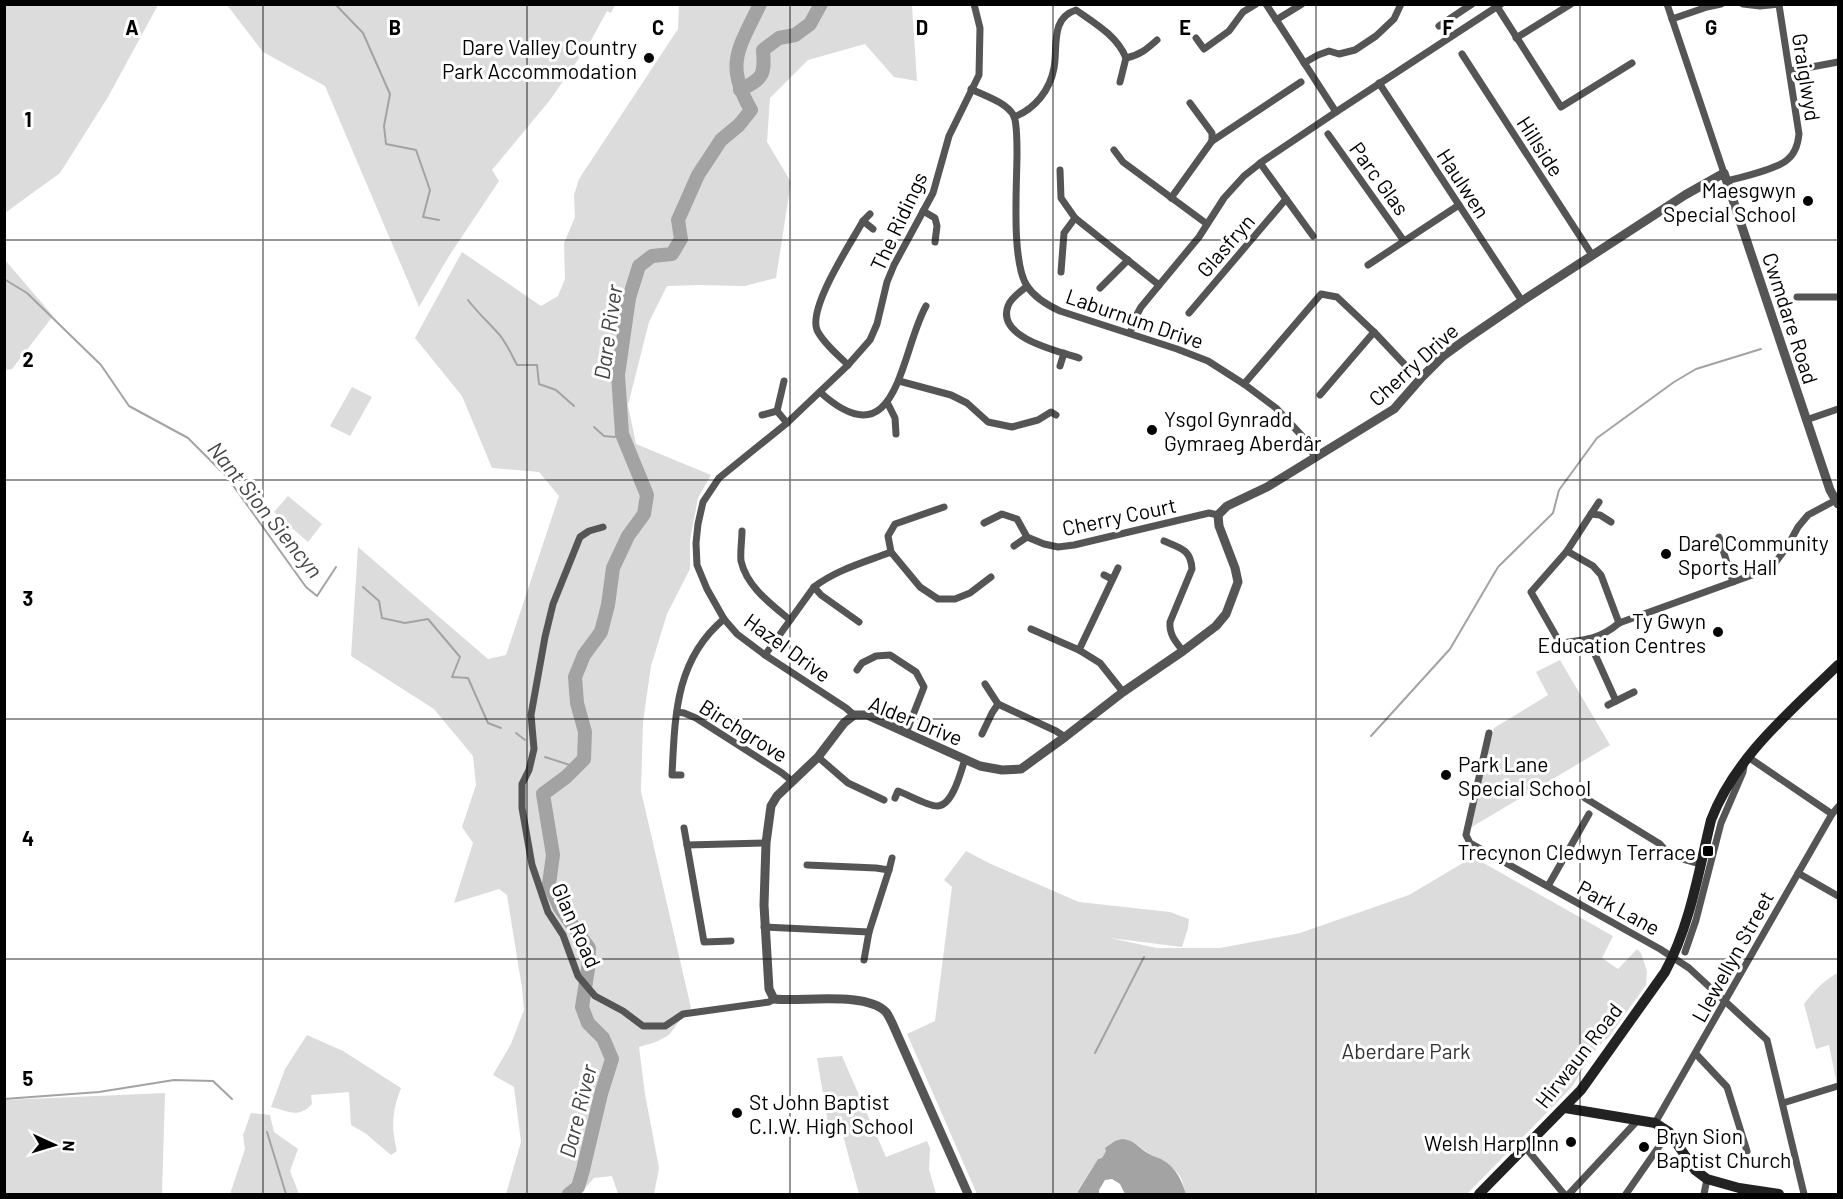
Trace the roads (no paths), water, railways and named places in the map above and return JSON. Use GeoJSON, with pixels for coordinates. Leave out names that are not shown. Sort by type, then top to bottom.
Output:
{"type":"FeatureCollection","features":[{"type":"Feature","properties":{"kind":"main road","name":"Hirwaun Road"},"geometry":{"type":"LineString","coordinates":[[1484,1193],[1581,1090],[1665,972],[1688,928],[1700,864],[1711,820],[1718,803],[1746,760],[1776,726],[1839,664]]}},
{"type":"Feature","properties":{"kind":"main road"},"geometry":{"type":"LineString","coordinates":[[1565,1108],[1655,1123],[1669,1132],[1695,1170],[1707,1179],[1739,1191],[1779,1194]]}},
{"type":"Feature","properties":{"kind":"street","name":"The Ridings"},"geometry":{"type":"LineString","coordinates":[[787,423],[848,365],[870,340],[877,324],[887,282],[933,193],[949,136],[979,75],[980,28],[974,4]]}},
{"type":"Feature","properties":{"kind":"street"},"geometry":{"type":"LineString","coordinates":[[1196,38],[1204,49],[1229,32],[1243,12],[1256,4]]}},
{"type":"Feature","properties":{"kind":"street"},"geometry":{"type":"LineString","coordinates":[[1266,4],[1336,112]]}},
{"type":"Feature","properties":{"kind":"street"},"geometry":{"type":"LineString","coordinates":[[1276,20],[1302,4]]}},
{"type":"Feature","properties":{"kind":"street"},"geometry":{"type":"LineString","coordinates":[[1304,63],[1329,51],[1340,54],[1355,50],[1394,19],[1401,4]]}},
{"type":"Feature","properties":{"kind":"street"},"geometry":{"type":"LineString","coordinates":[[1438,26],[1472,4]]}},
{"type":"Feature","properties":{"kind":"street"},"geometry":{"type":"LineString","coordinates":[[1516,38],[1571,4]]}},
{"type":"Feature","properties":{"kind":"street","name":"Cwmdare Road"},"geometry":{"type":"LineString","coordinates":[[1667,4],[1806,420],[1830,490],[1837,502]]}},
{"type":"Feature","properties":{"kind":"street"},"geometry":{"type":"LineString","coordinates":[[1672,19],[1721,4]]}},
{"type":"Feature","properties":{"kind":"street"},"geometry":{"type":"LineString","coordinates":[[1130,333],[1141,307],[1199,237],[1224,198],[1244,176],[1260,163],[1498,5],[1516,38],[1561,107],[1632,63]]}},
{"type":"Feature","properties":{"kind":"street"},"geometry":{"type":"LineString","coordinates":[[1744,5],[1779,5]]}},
{"type":"Feature","properties":{"kind":"street","name":"Graiglwyd"},"geometry":{"type":"LineString","coordinates":[[1726,177],[1780,165],[1788,160],[1798,144],[1799,134],[1779,5]]}},
{"type":"Feature","properties":{"kind":"street"},"geometry":{"type":"LineString","coordinates":[[1014,117],[1032,107],[1048,87],[1054,68],[1055,41],[1059,24],[1068,13],[1076,10],[1107,32],[1123,50],[1126,58],[1120,82]]}},
{"type":"Feature","properties":{"kind":"street"},"geometry":{"type":"LineString","coordinates":[[1126,58],[1145,51],[1157,40]]}},
{"type":"Feature","properties":{"kind":"street","name":"Hillside"},"geometry":{"type":"LineString","coordinates":[[1462,54],[1592,255]]}},
{"type":"Feature","properties":{"kind":"street"},"geometry":{"type":"LineString","coordinates":[[1790,71],[1839,62]]}},
{"type":"Feature","properties":{"kind":"street"},"geometry":{"type":"LineString","coordinates":[[1171,198],[1212,141],[1300,82]]}},
{"type":"Feature","properties":{"kind":"street","name":"Haulwen"},"geometry":{"type":"LineString","coordinates":[[1379,83],[1522,301]]}},
{"type":"Feature","properties":{"kind":"street"},"geometry":{"type":"LineString","coordinates":[[1281,84],[1286,91]]}},
{"type":"Feature","properties":{"kind":"street"},"geometry":{"type":"LineString","coordinates":[[971,90],[1003,104],[1014,117],[1017,143],[1017,248],[1020,271],[1027,286],[1012,299],[1008,306],[1006,314],[1009,325],[1020,336],[1079,358]]}},
{"type":"Feature","properties":{"kind":"street"},"geometry":{"type":"LineString","coordinates":[[1190,103],[1212,133],[1212,141]]}},
{"type":"Feature","properties":{"kind":"street","name":"Parc Glas"},"geometry":{"type":"LineString","coordinates":[[1328,134],[1404,241]]}},
{"type":"Feature","properties":{"kind":"street"},"geometry":{"type":"LineString","coordinates":[[1114,150],[1123,162],[1207,224]]}},
{"type":"Feature","properties":{"kind":"street"},"geometry":{"type":"LineString","coordinates":[[1123,162],[1129,155]]}},
{"type":"Feature","properties":{"kind":"street"},"geometry":{"type":"LineString","coordinates":[[1260,163],[1313,236]]}},
{"type":"Feature","properties":{"kind":"street"},"geometry":{"type":"LineString","coordinates":[[1060,170],[1061,198],[1075,218],[1159,285]]}},
{"type":"Feature","properties":{"kind":"street","name":"Cherry Drive"},"geometry":{"type":"LineString","coordinates":[[1218,514],[1227,506],[1267,487],[1394,409],[1443,356],[1522,301],[1685,195],[1726,177]]}},
{"type":"Feature","properties":{"kind":"street","name":"Glasfryn"},"geometry":{"type":"LineString","coordinates":[[1189,313],[1286,199]]}},
{"type":"Feature","properties":{"kind":"street","name":"Parc Glas"},"geometry":{"type":"LineString","coordinates":[[1368,265],[1459,205]]}},
{"type":"Feature","properties":{"kind":"street"},"geometry":{"type":"LineString","coordinates":[[923,211],[935,218],[937,226],[935,242]]}},
{"type":"Feature","properties":{"kind":"street"},"geometry":{"type":"LineString","coordinates":[[848,365],[817,329],[817,308],[832,274],[863,221],[870,214]]}},
{"type":"Feature","properties":{"kind":"street"},"geometry":{"type":"LineString","coordinates":[[1061,272],[1064,233],[1075,218]]}},
{"type":"Feature","properties":{"kind":"street"},"geometry":{"type":"LineString","coordinates":[[863,221],[873,229]]}},
{"type":"Feature","properties":{"kind":"street"},"geometry":{"type":"LineString","coordinates":[[1100,288],[1128,260]]}},
{"type":"Feature","properties":{"kind":"street","name":"Laburnum Drive"},"geometry":{"type":"LineString","coordinates":[[1027,286],[1042,301],[1060,311],[1208,361],[1276,408],[1302,436],[1315,457]]}},
{"type":"Feature","properties":{"kind":"street"},"geometry":{"type":"LineString","coordinates":[[1244,384],[1321,294],[1337,297],[1408,368]]}},
{"type":"Feature","properties":{"kind":"street"},"geometry":{"type":"LineString","coordinates":[[1797,297],[1839,297]]}},
{"type":"Feature","properties":{"kind":"street"},"geometry":{"type":"LineString","coordinates":[[820,392],[835,406],[866,416],[880,410],[891,399],[899,381],[918,321],[926,306]]}},
{"type":"Feature","properties":{"kind":"street"},"geometry":{"type":"LineString","coordinates":[[1320,395],[1374,332]]}},
{"type":"Feature","properties":{"kind":"street"},"geometry":{"type":"LineString","coordinates":[[1060,366],[1064,353]]}},
{"type":"Feature","properties":{"kind":"street"},"geometry":{"type":"LineString","coordinates":[[777,411],[784,381]]}},
{"type":"Feature","properties":{"kind":"street"},"geometry":{"type":"LineString","coordinates":[[899,381],[951,395],[967,404],[988,422],[1004,426],[1012,427],[1038,420],[1052,412],[1056,415]]}},
{"type":"Feature","properties":{"kind":"street"},"geometry":{"type":"LineString","coordinates":[[887,402],[895,418],[896,434]]}},
{"type":"Feature","properties":{"kind":"street"},"geometry":{"type":"LineString","coordinates":[[1806,420],[1839,409]]}},
{"type":"Feature","properties":{"kind":"street"},"geometry":{"type":"LineString","coordinates":[[762,415],[777,411]]}},
{"type":"Feature","properties":{"kind":"street"},"geometry":{"type":"LineString","coordinates":[[777,411],[787,423]]}},
{"type":"Feature","properties":{"kind":"street","name":"Hazel Drive"},"geometry":{"type":"LineString","coordinates":[[787,423],[719,478],[703,501],[696,543],[697,565],[724,619],[737,634],[854,715]]}},
{"type":"Feature","properties":{"kind":"street"},"geometry":{"type":"LineString","coordinates":[[1599,502],[1566,551],[1531,592],[1560,643],[1608,633],[1619,624],[1766,570],[1787,547],[1808,515],[1837,502]]}},
{"type":"Feature","properties":{"kind":"street"},"geometry":{"type":"LineString","coordinates":[[944,507],[895,524],[888,536],[891,552],[920,587],[938,599],[955,599],[970,593],[991,577]]}},
{"type":"Feature","properties":{"kind":"street","name":"Cherry Court"},"geometry":{"type":"LineString","coordinates":[[984,523],[1002,514],[1017,519],[1027,537],[1058,547],[1209,513],[1218,514]]}},
{"type":"Feature","properties":{"kind":"street"},"geometry":{"type":"LineString","coordinates":[[1164,541],[1174,541],[1188,553],[1191,560],[1190,578],[1170,622],[1171,634],[1183,651],[1216,626],[1226,614],[1238,582],[1219,526],[1218,514]]}},
{"type":"Feature","properties":{"kind":"street"},"geometry":{"type":"LineString","coordinates":[[1592,514],[1600,515],[1611,522]]}},
{"type":"Feature","properties":{"kind":"street","name":"Glan Road"},"geometry":{"type":"LineString","coordinates":[[603,527],[589,531],[580,537],[553,604],[531,715],[534,749],[529,770],[522,784],[522,808],[532,865],[548,912],[562,935],[578,976],[595,996],[623,1011],[643,1026],[665,1026],[683,1014],[769,1002],[774,999],[861,1001],[879,1006],[886,1012],[893,1025],[968,1194]]}},
{"type":"Feature","properties":{"kind":"street"},"geometry":{"type":"LineString","coordinates":[[742,531],[741,560],[748,578],[759,593],[790,620]]}},
{"type":"Feature","properties":{"kind":"street"},"geometry":{"type":"LineString","coordinates":[[1014,546],[1027,537]]}},
{"type":"Feature","properties":{"kind":"street"},"geometry":{"type":"LineString","coordinates":[[1719,537],[1733,582]]}},
{"type":"Feature","properties":{"kind":"street"},"geometry":{"type":"LineString","coordinates":[[1566,551],[1593,566],[1601,575],[1619,624]]}},
{"type":"Feature","properties":{"kind":"street"},"geometry":{"type":"LineString","coordinates":[[765,655],[814,588],[823,580],[891,552]]}},
{"type":"Feature","properties":{"kind":"street"},"geometry":{"type":"LineString","coordinates":[[1079,650],[1118,568]]}},
{"type":"Feature","properties":{"kind":"street"},"geometry":{"type":"LineString","coordinates":[[1104,575],[1112,579]]}},
{"type":"Feature","properties":{"kind":"street"},"geometry":{"type":"LineString","coordinates":[[814,588],[860,622]]}},
{"type":"Feature","properties":{"kind":"street","name":"Birchgrove"},"geometry":{"type":"LineString","coordinates":[[681,775],[672,775],[676,712],[682,682],[704,640],[724,619]]}},
{"type":"Feature","properties":{"kind":"street"},"geometry":{"type":"LineString","coordinates":[[1031,629],[1079,650],[1100,663],[1123,692]]}},
{"type":"Feature","properties":{"kind":"street"},"geometry":{"type":"LineString","coordinates":[[1588,639],[1616,701]]}},
{"type":"Feature","properties":{"kind":"street","name":"Alder Drive"},"geometry":{"type":"LineString","coordinates":[[854,715],[867,715],[980,766],[1002,770],[1021,769],[1123,692],[1183,651]]}},
{"type":"Feature","properties":{"kind":"street"},"geometry":{"type":"LineString","coordinates":[[857,670],[862,663],[876,656],[890,655],[916,672],[924,687],[906,733]]}},
{"type":"Feature","properties":{"kind":"street"},"geometry":{"type":"LineString","coordinates":[[986,684],[998,704],[1056,731],[1065,738]]}},
{"type":"Feature","properties":{"kind":"street"},"geometry":{"type":"LineString","coordinates":[[1608,705],[1634,692]]}},
{"type":"Feature","properties":{"kind":"street"},"geometry":{"type":"LineString","coordinates":[[982,734],[998,704]]}},
{"type":"Feature","properties":{"kind":"street","name":"Birchgrove"},"geometry":{"type":"LineString","coordinates":[[676,712],[696,718],[792,781]]}},
{"type":"Feature","properties":{"kind":"street"},"geometry":{"type":"LineString","coordinates":[[774,999],[769,989],[764,927],[766,843],[771,806],[777,796],[818,757],[844,723],[854,715]]}},
{"type":"Feature","properties":{"kind":"street","name":"Park Lane"},"geometry":{"type":"LineString","coordinates":[[1489,733],[1466,835],[1470,843],[1689,968],[1767,1040],[1804,1194]]}},
{"type":"Feature","properties":{"kind":"street"},"geometry":{"type":"LineString","coordinates":[[818,757],[848,783],[884,800]]}},
{"type":"Feature","properties":{"kind":"street"},"geometry":{"type":"LineString","coordinates":[[895,798],[898,791],[937,806],[945,804],[954,789],[964,759]]}},
{"type":"Feature","properties":{"kind":"street"},"geometry":{"type":"LineString","coordinates":[[1685,952],[1688,928],[1720,823],[1743,772],[1746,760],[1832,814]]}},
{"type":"Feature","properties":{"kind":"street"},"geometry":{"type":"LineString","coordinates":[[1585,798],[1660,844],[1671,856],[1700,864]]}},
{"type":"Feature","properties":{"kind":"street","name":"Llewellyn Street"},"geometry":{"type":"LineString","coordinates":[[1655,1123],[1832,814],[1839,807]]}},
{"type":"Feature","properties":{"kind":"street","name":"Park Lane"},"geometry":{"type":"LineString","coordinates":[[1548,886],[1588,814]]}},
{"type":"Feature","properties":{"kind":"street"},"geometry":{"type":"LineString","coordinates":[[684,828],[704,942],[731,941]]}},
{"type":"Feature","properties":{"kind":"street"},"geometry":{"type":"LineString","coordinates":[[687,845],[766,843]]}},
{"type":"Feature","properties":{"kind":"street"},"geometry":{"type":"LineString","coordinates":[[864,960],[892,858]]}},
{"type":"Feature","properties":{"kind":"street"},"geometry":{"type":"LineString","coordinates":[[807,865],[889,870]]}},
{"type":"Feature","properties":{"kind":"street"},"geometry":{"type":"LineString","coordinates":[[1798,873],[1839,896]]}},
{"type":"Feature","properties":{"kind":"street"},"geometry":{"type":"LineString","coordinates":[[764,927],[870,932]]}},
{"type":"Feature","properties":{"kind":"street"},"geometry":{"type":"LineString","coordinates":[[1696,1054],[1727,1086],[1747,1152]]}},
{"type":"Feature","properties":{"kind":"street"},"geometry":{"type":"LineString","coordinates":[[1783,1103],[1839,1086]]}},
{"type":"Feature","properties":{"kind":"street"},"geometry":{"type":"LineString","coordinates":[[1569,1194],[1638,1120]]}},
{"type":"Feature","properties":{"kind":"street"},"geometry":{"type":"LineString","coordinates":[[1626,1194],[1669,1132]]}},
{"type":"Feature","properties":{"kind":"street"},"geometry":{"type":"LineString","coordinates":[[1525,1147],[1564,1194]]}},
{"type":"Feature","properties":{"kind":"street"},"geometry":{"type":"LineString","coordinates":[[1704,1194],[1707,1179]]}},
{"type":"Feature","properties":{"kind":"waterway"},"geometry":{"type":"LineString","coordinates":[[335,4],[363,33],[390,94],[384,126],[386,144],[416,150],[430,190],[423,217],[439,220]]}},
{"type":"Feature","properties":{"kind":"waterway","name":"Dare River"},"geometry":{"type":"LineString","coordinates":[[569,1194],[578,1187],[612,1059],[603,1038],[588,1023],[582,1007],[589,948],[560,908],[549,884],[553,855],[543,794],[566,777],[584,759],[585,732],[577,703],[575,677],[584,655],[601,632],[608,605],[613,568],[628,536],[644,514],[647,495],[622,434],[618,375],[629,298],[639,266],[652,256],[672,254],[681,239],[678,220],[698,175],[721,140],[739,125],[751,110],[743,94],[736,68],[741,45],[760,4]]}},
{"type":"Feature","properties":{"kind":"waterway"},"geometry":{"type":"LineString","coordinates":[[740,90],[761,75],[763,50],[779,38],[795,35],[810,24],[821,4]]}},
{"type":"Feature","properties":{"kind":"waterway","name":"Nant Sion Siencyn"},"geometry":{"type":"LineString","coordinates":[[4,279],[27,293],[101,365],[129,406],[188,438],[227,477],[306,587],[317,596],[336,567]]}},
{"type":"Feature","properties":{"kind":"waterway"},"geometry":{"type":"LineString","coordinates":[[468,300],[506,343],[517,365],[537,365],[539,384],[556,390],[574,406]]}},
{"type":"Feature","properties":{"kind":"waterway"},"geometry":{"type":"LineString","coordinates":[[1371,736],[1450,649],[1498,567],[1553,513],[1559,490],[1597,438],[1674,382],[1696,369],[1761,349]]}},
{"type":"Feature","properties":{"kind":"waterway"},"geometry":{"type":"LineString","coordinates":[[594,427],[604,436],[614,437],[622,434]]}},
{"type":"Feature","properties":{"kind":"waterway","name":"Nant Sion Siencyn"},"geometry":{"type":"LineString","coordinates":[[363,587],[379,601],[382,618],[405,623],[428,619],[460,657],[452,677],[468,678],[488,723],[501,728]]}},
{"type":"Feature","properties":{"kind":"waterway","name":"Nant Sion Siencyn"},"geometry":{"type":"LineString","coordinates":[[516,733],[525,740]]}},
{"type":"Feature","properties":{"kind":"waterway","name":"Nant Sion Siencyn"},"geometry":{"type":"LineString","coordinates":[[545,757],[576,767]]}},
{"type":"Feature","properties":{"kind":"waterway"},"geometry":{"type":"LineString","coordinates":[[1095,1053],[1144,957]]}},
{"type":"Feature","properties":{"kind":"waterway"},"geometry":{"type":"LineString","coordinates":[[4,1099],[99,1092],[174,1080],[213,1081],[232,1099]]}},
{"type":"Feature","properties":{"kind":"waterway"},"geometry":{"type":"LineString","coordinates":[[267,1132],[286,1194]]}},
{"type":"Feature","properties":{"kind":"place","name":"Dare Valley Country Park Accommodation"},"geometry":{"type":"Point","coordinates":[649,58]}},
{"type":"Feature","properties":{"kind":"place","name":"Maesgwyn Special School"},"geometry":{"type":"Point","coordinates":[1808,201]}},
{"type":"Feature","properties":{"kind":"place","name":"Ysgol Gynradd Gymraeg Aberdâr"},"geometry":{"type":"Point","coordinates":[1152,430]}},
{"type":"Feature","properties":{"kind":"place","name":"Dare Community Sports Hall"},"geometry":{"type":"Point","coordinates":[1666,554]}},
{"type":"Feature","properties":{"kind":"place","name":"Ty Gwyn Education Centres"},"geometry":{"type":"Point","coordinates":[1718,632]}},
{"type":"Feature","properties":{"kind":"place","name":"Park Lane Special School"},"geometry":{"type":"Point","coordinates":[1446,775]}},
{"type":"Feature","properties":{"kind":"place","name":"Trecynon Cledwyn Terrace"},"geometry":{"type":"Point","coordinates":[1708,851]}},
{"type":"Feature","properties":{"kind":"place","name":"St John Baptist C.I.W. High School"},"geometry":{"type":"Point","coordinates":[737,1113]}},
{"type":"Feature","properties":{"kind":"place","name":"Welsh Harp Inn"},"geometry":{"type":"Point","coordinates":[1571,1142]}},
{"type":"Feature","properties":{"kind":"place","name":"Bryn Sion Baptist Church"},"geometry":{"type":"Point","coordinates":[1644,1147]}},
{"type":"Feature","properties":{"kind":"park label","name":"Aberdare Park"},"geometry":{"type":"Point","coordinates":[1406,1050]}}]}
